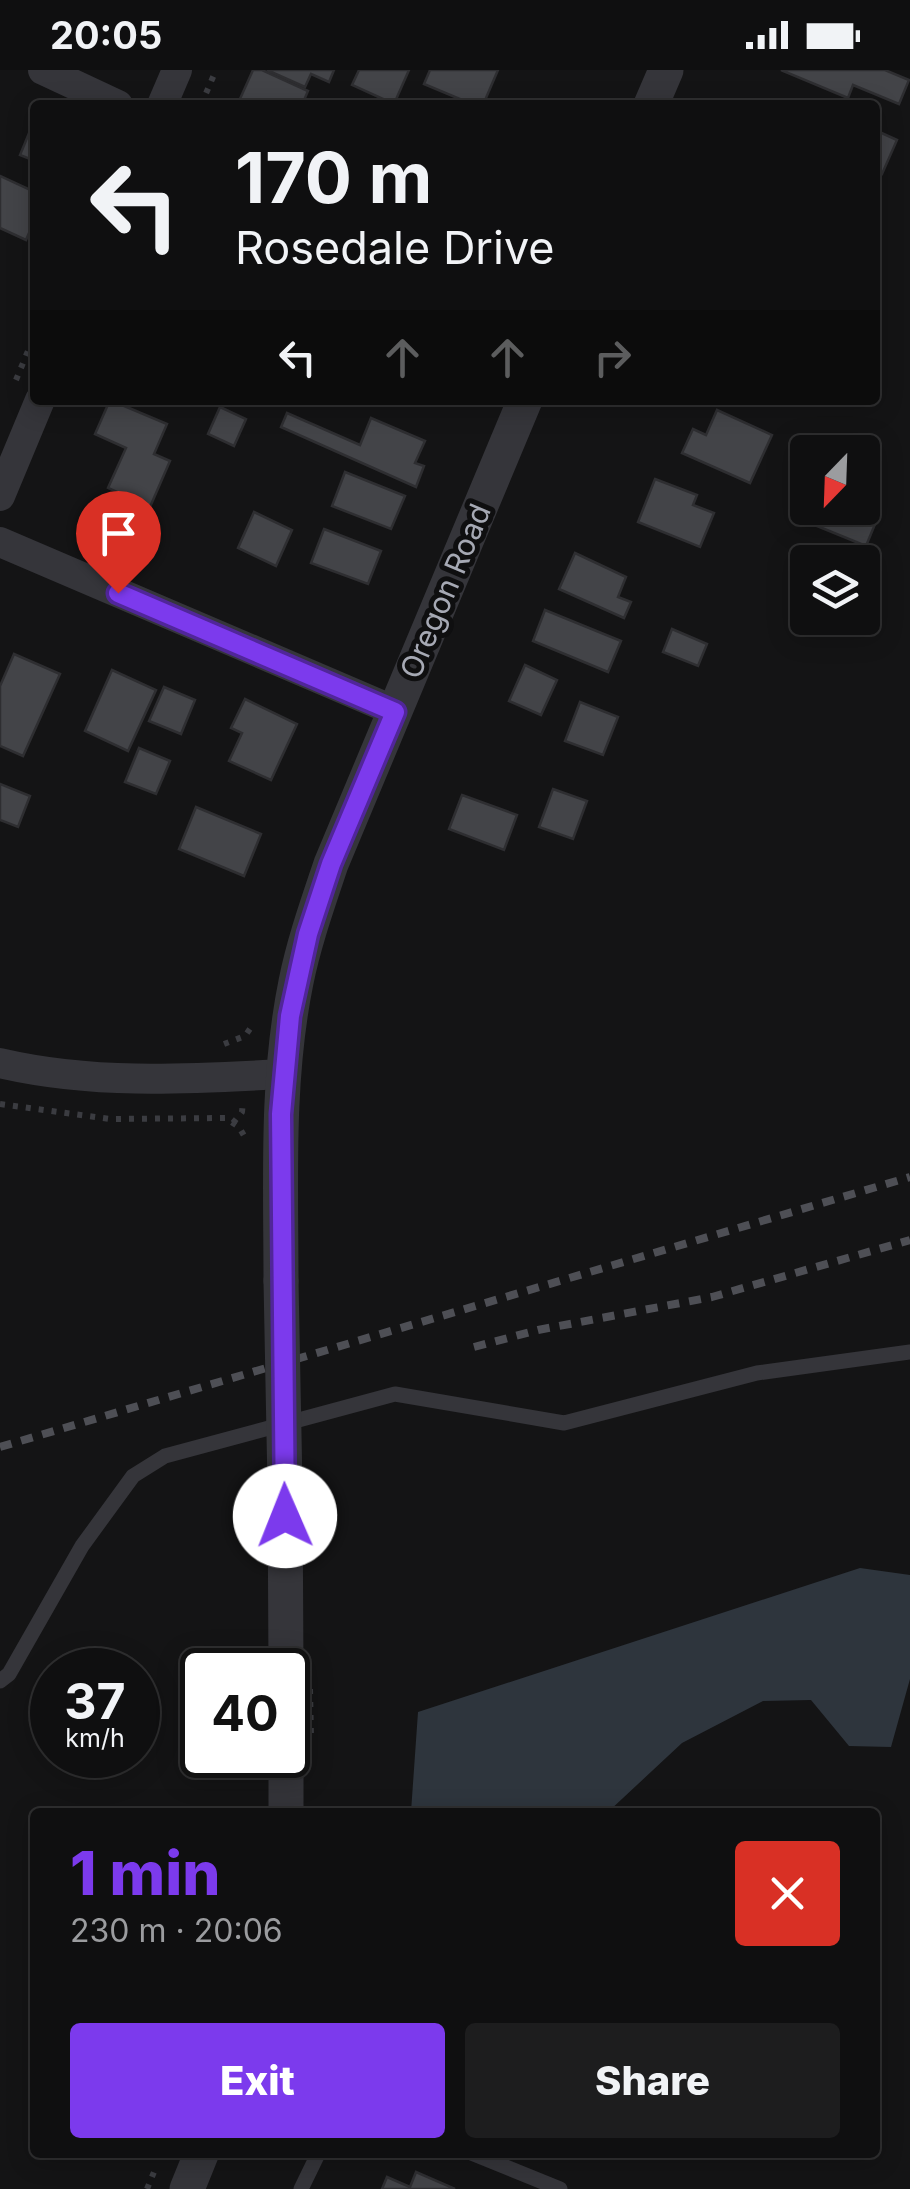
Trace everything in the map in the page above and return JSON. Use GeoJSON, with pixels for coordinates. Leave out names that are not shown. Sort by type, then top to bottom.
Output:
{"type":"FeatureCollection","features":[{"type":"Feature","properties":{"kind":"street"},"geometry":{"type":"LineString","coordinates":[[43,70],[107,100]]}},
{"type":"Feature","properties":{"kind":"street"},"geometry":{"type":"LineString","coordinates":[[164,100],[176,70]]}},
{"type":"Feature","properties":{"kind":"street"},"geometry":{"type":"LineString","coordinates":[[653,100],[666,70]]}},
{"type":"Feature","properties":{"kind":"street"},"geometry":{"type":"LineString","coordinates":[[0,496],[38,405]]}},
{"type":"Feature","properties":{"kind":"street","name":"Oregon Road"},"geometry":{"type":"LineString","coordinates":[[286,1648],[281,1281],[284,1074],[296,980],[331,864],[522,405]]}},
{"type":"Feature","properties":{"kind":"street"},"geometry":{"type":"LineString","coordinates":[[0,542],[395,712]]}},
{"type":"Feature","properties":{"kind":"street"},"geometry":{"type":"LineString","coordinates":[[0,1063],[63,1076],[127,1080],[284,1074]]}},
{"type":"Feature","properties":{"kind":"street"},"geometry":{"type":"LineString","coordinates":[[286,1778],[286,1808]]}},
{"type":"Feature","properties":{"kind":"street"},"geometry":{"type":"LineString","coordinates":[[187,2189],[200,2158]]}},
{"type":"Feature","properties":{"kind":"lane"},"geometry":{"type":"LineString","coordinates":[[0,1682],[9,1674],[82,1546],[132,1476],[164,1456],[395,1394],[564,1423],[756,1373],[910,1352]]}},
{"type":"Feature","properties":{"kind":"lane"},"geometry":{"type":"LineString","coordinates":[[301,2189],[315,2158]]}},
{"type":"Feature","properties":{"kind":"lane"},"geometry":{"type":"LineString","coordinates":[[484,2158],[560,2189]]}},
{"type":"Feature","properties":{"kind":"path"},"geometry":{"type":"LineString","coordinates":[[203,100],[216,70]]}},
{"type":"Feature","properties":{"kind":"path"},"geometry":{"type":"LineString","coordinates":[[212,1045],[245,1036],[258,1018]]}},
{"type":"Feature","properties":{"kind":"path"},"geometry":{"type":"LineString","coordinates":[[0,1104],[110,1119],[225,1118],[245,1135],[251,1156]]}},
{"type":"Feature","properties":{"kind":"shaded area"},"geometry":{"type":"Polygon","coordinates":[[[860,1568],[910,1575],[910,1679],[891,1747],[849,1746],[811,1700],[763,1701],[682,1743],[612,1808],[411,1808],[418,1712],[860,1568]]]}},
{"type":"Feature","properties":{"kind":"building"},"geometry":{"type":"Polygon","coordinates":[[[253,70],[262,70],[308,91],[304,100],[239,100],[253,70]]]}},
{"type":"Feature","properties":{"kind":"building"},"geometry":{"type":"Polygon","coordinates":[[[267,70],[334,70],[329,82],[311,74],[305,87],[267,70]]]}},
{"type":"Feature","properties":{"kind":"building"},"geometry":{"type":"Polygon","coordinates":[[[359,70],[409,70],[396,100],[385,100],[352,85],[359,70]]]}},
{"type":"Feature","properties":{"kind":"building"},"geometry":{"type":"Polygon","coordinates":[[[430,70],[498,70],[485,100],[462,100],[424,84],[430,70]]]}},
{"type":"Feature","properties":{"kind":"building"},"geometry":{"type":"Polygon","coordinates":[[[781,70],[885,70],[909,80],[899,104],[853,85],[848,98],[781,70]]]}},
{"type":"Feature","properties":{"kind":"building"},"geometry":{"type":"Polygon","coordinates":[[[30,131],[30,159],[20,155],[30,131]]]}},
{"type":"Feature","properties":{"kind":"building"},"geometry":{"type":"Polygon","coordinates":[[[880,132],[897,140],[880,173],[880,132]]]}},
{"type":"Feature","properties":{"kind":"building"},"geometry":{"type":"Polygon","coordinates":[[[0,176],[30,190],[30,231],[26,240],[0,228],[0,176]]]}},
{"type":"Feature","properties":{"kind":"building"},"geometry":{"type":"Polygon","coordinates":[[[108,405],[122,405],[167,424],[154,454],[170,461],[150,507],[108,488],[126,448],[95,434],[108,405]]]}},
{"type":"Feature","properties":{"kind":"building"},"geometry":{"type":"Polygon","coordinates":[[[220,407],[246,419],[234,446],[208,434],[220,407]]]}},
{"type":"Feature","properties":{"kind":"building"},"geometry":{"type":"Polygon","coordinates":[[[717,410],[772,435],[750,483],[682,453],[693,429],[706,435],[717,410]]]}},
{"type":"Feature","properties":{"kind":"building"},"geometry":{"type":"Polygon","coordinates":[[[287,413],[360,445],[371,418],[425,441],[415,463],[424,466],[416,487],[281,427],[287,413]]]}},
{"type":"Feature","properties":{"kind":"building"},"geometry":{"type":"Polygon","coordinates":[[[345,472],[405,496],[391,529],[332,506],[345,472]]]}},
{"type":"Feature","properties":{"kind":"building"},"geometry":{"type":"Polygon","coordinates":[[[655,479],[697,495],[693,505],[714,513],[700,547],[638,522],[655,479]]]}},
{"type":"Feature","properties":{"kind":"building"},"geometry":{"type":"Polygon","coordinates":[[[254,512],[292,530],[276,566],[238,548],[254,512]]]}},
{"type":"Feature","properties":{"kind":"building"},"geometry":{"type":"Polygon","coordinates":[[[815,525],[875,525],[864,545],[815,525]]]}},
{"type":"Feature","properties":{"kind":"building"},"geometry":{"type":"Polygon","coordinates":[[[324,529],[381,551],[368,584],[311,563],[324,529]]]}},
{"type":"Feature","properties":{"kind":"building"},"geometry":{"type":"Polygon","coordinates":[[[575,553],[626,577],[618,597],[631,602],[624,618],[559,589],[575,553]]]}},
{"type":"Feature","properties":{"kind":"building"},"geometry":{"type":"Polygon","coordinates":[[[545,610],[621,641],[608,672],[533,641],[545,610]]]}},
{"type":"Feature","properties":{"kind":"building"},"geometry":{"type":"Polygon","coordinates":[[[672,629],[707,644],[698,666],[663,652],[672,629]]]}},
{"type":"Feature","properties":{"kind":"building"},"geometry":{"type":"Polygon","coordinates":[[[14,654],[60,674],[23,756],[0,746],[0,686],[14,654]]]}},
{"type":"Feature","properties":{"kind":"building"},"geometry":{"type":"Polygon","coordinates":[[[525,665],[557,680],[541,715],[509,701],[525,665]]]}},
{"type":"Feature","properties":{"kind":"building"},"geometry":{"type":"Polygon","coordinates":[[[112,670],[156,690],[128,751],[85,731],[112,670]]]}},
{"type":"Feature","properties":{"kind":"building"},"geometry":{"type":"Polygon","coordinates":[[[164,687],[195,700],[181,734],[149,721],[164,687]]]}},
{"type":"Feature","properties":{"kind":"building"},"geometry":{"type":"Polygon","coordinates":[[[245,699],[297,724],[271,780],[229,761],[242,733],[231,728],[245,699]]]}},
{"type":"Feature","properties":{"kind":"building"},"geometry":{"type":"Polygon","coordinates":[[[580,702],[618,717],[603,755],[565,741],[580,702]]]}},
{"type":"Feature","properties":{"kind":"building"},"geometry":{"type":"Polygon","coordinates":[[[139,748],[170,761],[156,794],[125,782],[139,748]]]}},
{"type":"Feature","properties":{"kind":"building"},"geometry":{"type":"Polygon","coordinates":[[[0,784],[30,796],[18,827],[0,820],[0,784]]]}},
{"type":"Feature","properties":{"kind":"building"},"geometry":{"type":"Polygon","coordinates":[[[553,789],[587,801],[573,839],[539,827],[553,789]]]}},
{"type":"Feature","properties":{"kind":"building"},"geometry":{"type":"Polygon","coordinates":[[[462,795],[517,815],[504,850],[449,829],[462,795]]]}},
{"type":"Feature","properties":{"kind":"building"},"geometry":{"type":"Polygon","coordinates":[[[196,807],[261,834],[244,876],[179,849],[196,807]]]}},
{"type":"Feature","properties":{"kind":"building"},"geometry":{"type":"Polygon","coordinates":[[[416,2172],[455,2189],[382,2189],[387,2177],[410,2187],[416,2172]]]}},
{"type":"Feature","properties":{"kind":"railway"},"geometry":{"type":"LineString","coordinates":[[0,1447],[910,1177]]}},
{"type":"Feature","properties":{"kind":"railway"},"geometry":{"type":"LineString","coordinates":[[474,1347],[538,1330],[712,1297],[910,1240]]}},
{"type":"Feature","properties":{"kind":"route"},"geometry":{"type":"LineString","coordinates":[[118,593],[395,712],[331,864],[308,934],[290,1016],[281,1114],[285,1516]]}}]}
